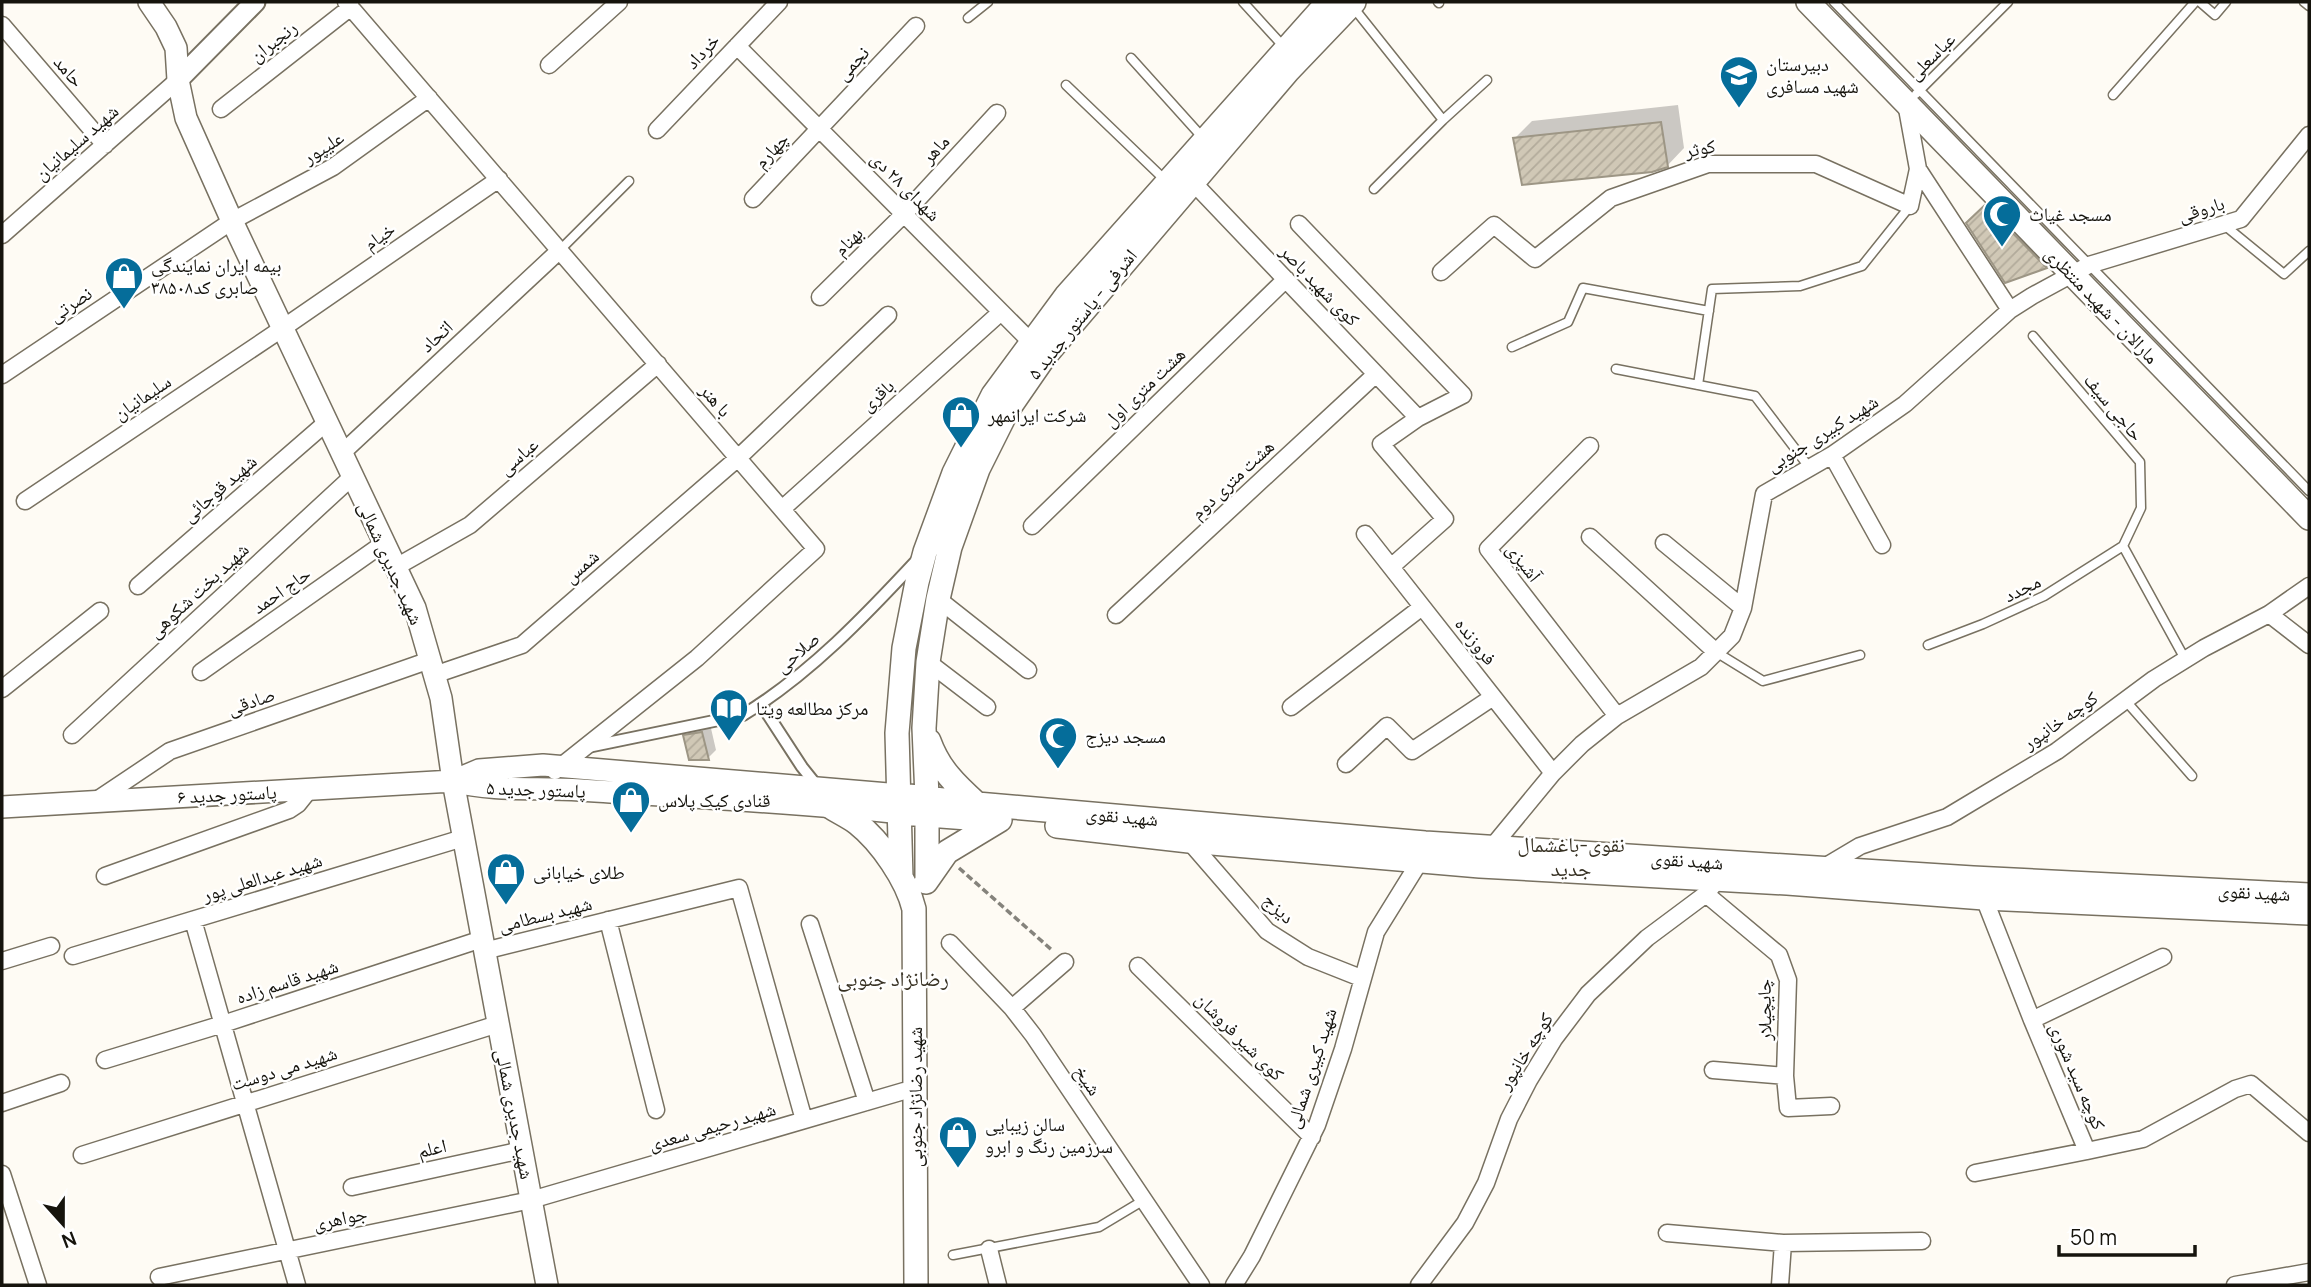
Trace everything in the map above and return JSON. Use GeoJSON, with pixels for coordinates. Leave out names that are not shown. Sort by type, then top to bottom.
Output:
{"type":"FeatureCollection","features":[{"type":"Feature","properties":{"kind":"main road","name":"شهید جدیری شمالی"},"geometry":{"type":"LineString","coordinates":[[149,2],[176,48],[178,80],[186,118],[415,608],[441,698],[463,838],[547,1285]]}},
{"type":"Feature","properties":{"kind":"main road","name":"اشرفی - پاستور جدید ۵"},"geometry":{"type":"LineString","coordinates":[[1180,178],[1205,140],[1328,2]]}},
{"type":"Feature","properties":{"kind":"main road","name":"مارالان - شهید منتظری"},"geometry":{"type":"LineString","coordinates":[[1808,2],[1836,8],[1913,97],[2081,270],[2309,518]]}},
{"type":"Feature","properties":{"kind":"main road","name":"اشرفی - پاستور جدید ۵"},"geometry":{"type":"LineString","coordinates":[[927,806],[924,727],[928,662],[950,547],[978,470],[1066,296],[1352,3]]}},
{"type":"Feature","properties":{"kind":"main road","name":"اشرفی - پاستور جدید ۵"},"geometry":{"type":"LineString","coordinates":[[900,804],[897,733],[904,648],[925,552],[954,473],[993,395],[1038,349]]}},
{"type":"Feature","properties":{"kind":"main road"},"geometry":{"type":"LineString","coordinates":[[924,727],[935,758],[950,780],[977,804]]}},
{"type":"Feature","properties":{"kind":"main road","name":"پاستور جدید ۵"},"geometry":{"type":"LineString","coordinates":[[453,781],[479,770],[543,765],[900,804]]}},
{"type":"Feature","properties":{"kind":"main road","name":"پاستور جدید ۵"},"geometry":{"type":"LineString","coordinates":[[453,781],[478,788],[542,787],[825,797]]}},
{"type":"Feature","properties":{"kind":"main road","name":"پاستور جدید ۶"},"geometry":{"type":"LineString","coordinates":[[2,807],[453,781]]}},
{"type":"Feature","properties":{"kind":"main road"},"geometry":{"type":"LineString","coordinates":[[825,797],[858,824],[901,877],[910,892],[914,909]]}},
{"type":"Feature","properties":{"kind":"main road","name":"شهید نقوی"},"geometry":{"type":"LineString","coordinates":[[900,804],[977,804],[1492,847],[2309,895]]}},
{"type":"Feature","properties":{"kind":"main road"},"geometry":{"type":"LineString","coordinates":[[900,804],[901,877]]}},
{"type":"Feature","properties":{"kind":"main road","name":"شهید نقوی"},"geometry":{"type":"LineString","coordinates":[[927,806],[1000,820],[1189,841],[1712,887],[2309,913]]}},
{"type":"Feature","properties":{"kind":"main road"},"geometry":{"type":"LineString","coordinates":[[927,806],[927,880]]}},
{"type":"Feature","properties":{"kind":"main road"},"geometry":{"type":"LineString","coordinates":[[914,909],[927,880],[947,852],[1000,820]]}},
{"type":"Feature","properties":{"kind":"main road","name":"شهید رضانژاد جنوبی"},"geometry":{"type":"LineString","coordinates":[[914,909],[916,1285]]}},
{"type":"Feature","properties":{"kind":"street"},"geometry":{"type":"LineString","coordinates":[[178,80],[255,2]]}},
{"type":"Feature","properties":{"kind":"street"},"geometry":{"type":"LineString","coordinates":[[548,65],[619,2]]}},
{"type":"Feature","properties":{"kind":"street","name":"خرداد"},"geometry":{"type":"LineString","coordinates":[[657,130],[779,2]]}},
{"type":"Feature","properties":{"kind":"street","name":"با هنر"},"geometry":{"type":"LineString","coordinates":[[349,4],[817,549],[697,658],[559,766],[542,787]]}},
{"type":"Feature","properties":{"kind":"street","name":"رنجبران"},"geometry":{"type":"LineString","coordinates":[[221,109],[349,4]]}},
{"type":"Feature","properties":{"kind":"street","name":"حامد"},"geometry":{"type":"LineString","coordinates":[[2,25],[105,145]]}},
{"type":"Feature","properties":{"kind":"street","name":"نجمی"},"geometry":{"type":"LineString","coordinates":[[819,129],[916,26]]}},
{"type":"Feature","properties":{"kind":"street","name":"شهدای ۲۸ دی"},"geometry":{"type":"LineString","coordinates":[[737,46],[1038,349]]}},
{"type":"Feature","properties":{"kind":"street","name":"شهید سلیمانیان"},"geometry":{"type":"LineString","coordinates":[[2,235],[178,80]]}},
{"type":"Feature","properties":{"kind":"street"},"geometry":{"type":"LineString","coordinates":[[1910,206],[1918,169],[1913,97]]}},
{"type":"Feature","properties":{"kind":"street","name":"علیپور"},"geometry":{"type":"LineString","coordinates":[[232,221],[333,167],[429,98]]}},
{"type":"Feature","properties":{"kind":"street","name":"ماهر"},"geometry":{"type":"LineString","coordinates":[[904,214],[997,113]]}},
{"type":"Feature","properties":{"kind":"street","name":"چهارم"},"geometry":{"type":"LineString","coordinates":[[753,199],[819,129]]}},
{"type":"Feature","properties":{"kind":"street","name":"باروقی"},"geometry":{"type":"LineString","coordinates":[[2081,270],[2241,219],[2309,135]]}},
{"type":"Feature","properties":{"kind":"street","name":"کوثر"},"geometry":{"type":"LineString","coordinates":[[1441,272],[1494,225],[1535,260],[1611,198],[1708,164],[1816,164],[1910,206]]}},
{"type":"Feature","properties":{"kind":"street"},"geometry":{"type":"LineString","coordinates":[[1918,169],[2010,310]]}},
{"type":"Feature","properties":{"kind":"street","name":"کوی شهید باصر"},"geometry":{"type":"LineString","coordinates":[[1180,178],[1286,279],[1418,418]]}},
{"type":"Feature","properties":{"kind":"street","name":"خیام"},"geometry":{"type":"LineString","coordinates":[[283,328],[499,179]]}},
{"type":"Feature","properties":{"kind":"street","name":"بهنام"},"geometry":{"type":"LineString","coordinates":[[820,297],[904,214]]}},
{"type":"Feature","properties":{"kind":"street","name":"نصرتی"},"geometry":{"type":"LineString","coordinates":[[2,375],[232,221]]}},
{"type":"Feature","properties":{"kind":"street"},"geometry":{"type":"LineString","coordinates":[[1299,224],[1463,395],[1418,418],[1381,444],[1446,519],[1391,567]]}},
{"type":"Feature","properties":{"kind":"street","name":"اتحاد"},"geometry":{"type":"LineString","coordinates":[[342,453],[560,250]]}},
{"type":"Feature","properties":{"kind":"street","name":"شهید کبیری جنوبی"},"geometry":{"type":"LineString","coordinates":[[1492,847],[1582,744],[1617,716],[1701,667],[1732,636],[1743,608],[1764,494],[1832,455],[1905,404],[2010,310],[2081,270]]}},
{"type":"Feature","properties":{"kind":"street","name":"هشت متری اول"},"geometry":{"type":"LineString","coordinates":[[1032,526],[1286,279]]}},
{"type":"Feature","properties":{"kind":"street","name":"باقری"},"geometry":{"type":"LineString","coordinates":[[782,509],[1001,312]]}},
{"type":"Feature","properties":{"kind":"street","name":"شمس"},"geometry":{"type":"LineString","coordinates":[[432,667],[522,645],[738,458],[888,315]]}},
{"type":"Feature","properties":{"kind":"street","name":"سلیمانیان"},"geometry":{"type":"LineString","coordinates":[[25,501],[283,328]]}},
{"type":"Feature","properties":{"kind":"street","name":"عباسی"},"geometry":{"type":"LineString","coordinates":[[396,567],[470,525],[657,364]]}},
{"type":"Feature","properties":{"kind":"street","name":"هشت متری دوم"},"geometry":{"type":"LineString","coordinates":[[1116,615],[1376,374]]}},
{"type":"Feature","properties":{"kind":"street","name":"شهید قوجائی"},"geometry":{"type":"LineString","coordinates":[[138,586],[327,422]]}},
{"type":"Feature","properties":{"kind":"street","name":"آشپزی"},"geometry":{"type":"LineString","coordinates":[[1590,446],[1488,549],[1617,716]]}},
{"type":"Feature","properties":{"kind":"street"},"geometry":{"type":"LineString","coordinates":[[1832,455],[1882,545]]}},
{"type":"Feature","properties":{"kind":"street","name":"شهید بخت شکوهی"},"geometry":{"type":"LineString","coordinates":[[72,736],[353,476]]}},
{"type":"Feature","properties":{"kind":"street","name":"فروزنده"},"geometry":{"type":"LineString","coordinates":[[1365,534],[1553,774]]}},
{"type":"Feature","properties":{"kind":"street"},"geometry":{"type":"LineString","coordinates":[[1590,537],[1716,652]]}},
{"type":"Feature","properties":{"kind":"street","name":"حاج احمد"},"geometry":{"type":"LineString","coordinates":[[201,672],[384,543]]}},
{"type":"Feature","properties":{"kind":"street"},"geometry":{"type":"LineString","coordinates":[[1664,543],[1743,608]]}},
{"type":"Feature","properties":{"kind":"street","name":"صلاحی"},"geometry":{"type":"LineString","coordinates":[[582,748],[743,715],[823,655],[925,552]]}},
{"type":"Feature","properties":{"kind":"street","name":"کوچه خانپور"},"geometry":{"type":"LineString","coordinates":[[1823,868],[1860,846],[1947,817],[2057,751],[2185,659],[2269,614],[2309,586]]}},
{"type":"Feature","properties":{"kind":"street"},"geometry":{"type":"LineString","coordinates":[[938,599],[1028,670]]}},
{"type":"Feature","properties":{"kind":"street"},"geometry":{"type":"LineString","coordinates":[[1291,706],[1422,607]]}},
{"type":"Feature","properties":{"kind":"street"},"geometry":{"type":"LineString","coordinates":[[2,689],[100,611]]}},
{"type":"Feature","properties":{"kind":"street"},"geometry":{"type":"LineString","coordinates":[[2269,614],[2309,645]]}},
{"type":"Feature","properties":{"kind":"street"},"geometry":{"type":"LineString","coordinates":[[928,662],[987,706]]}},
{"type":"Feature","properties":{"kind":"street","name":"صادقی"},"geometry":{"type":"LineString","coordinates":[[97,800],[170,751],[432,667]]}},
{"type":"Feature","properties":{"kind":"street"},"geometry":{"type":"LineString","coordinates":[[1346,764],[1387,726],[1412,751],[1493,697]]}},
{"type":"Feature","properties":{"kind":"street"},"geometry":{"type":"LineString","coordinates":[[761,704],[825,797]]}},
{"type":"Feature","properties":{"kind":"street"},"geometry":{"type":"LineString","coordinates":[[105,876],[289,810],[298,804],[310,789]]}},
{"type":"Feature","properties":{"kind":"street","name":"شهید عبدالعلی پور"},"geometry":{"type":"LineString","coordinates":[[73,956],[463,838]]}},
{"type":"Feature","properties":{"kind":"street","name":"دیزج"},"geometry":{"type":"LineString","coordinates":[[1189,841],[1267,931],[1308,957],[1361,978]]}},
{"type":"Feature","properties":{"kind":"street","name":"شهید کبیری شمالی"},"geometry":{"type":"LineString","coordinates":[[1234,1285],[1252,1256],[1312,1137],[1343,1049],[1376,932],[1420,861]]}},
{"type":"Feature","properties":{"kind":"street","name":"کوچه خانپور"},"geometry":{"type":"LineString","coordinates":[[1419,1285],[1465,1223],[1486,1183],[1509,1119],[1554,1039],[1588,994],[1647,938],[1712,887]]}},
{"type":"Feature","properties":{"kind":"street","name":"چایچیلار"},"geometry":{"type":"LineString","coordinates":[[1712,887],[1779,955],[1788,980],[1785,1076],[1788,1108],[1831,1106]]}},
{"type":"Feature","properties":{"kind":"street","name":"شهید بسطامی"},"geometry":{"type":"LineString","coordinates":[[483,945],[608,920],[739,888],[804,1120]]}},
{"type":"Feature","properties":{"kind":"street","name":"کوچه سید شوری"},"geometry":{"type":"LineString","coordinates":[[1984,898],[2087,1150],[2143,1139],[2235,1089],[2251,1084],[2309,1133]]}},
{"type":"Feature","properties":{"kind":"street"},"geometry":{"type":"LineString","coordinates":[[193,920],[297,1285]]}},
{"type":"Feature","properties":{"kind":"street"},"geometry":{"type":"LineString","coordinates":[[608,920],[656,1110]]}},
{"type":"Feature","properties":{"kind":"street"},"geometry":{"type":"LineString","coordinates":[[810,924],[867,1102]]}},
{"type":"Feature","properties":{"kind":"street","name":"شیخ"},"geometry":{"type":"LineString","coordinates":[[950,943],[1012,1008],[1202,1285]]}},
{"type":"Feature","properties":{"kind":"street","name":"شهید قاسم زاده"},"geometry":{"type":"LineString","coordinates":[[105,1060],[483,945]]}},
{"type":"Feature","properties":{"kind":"street"},"geometry":{"type":"LineString","coordinates":[[2,961],[51,946]]}},
{"type":"Feature","properties":{"kind":"street"},"geometry":{"type":"LineString","coordinates":[[2032,1020],[2163,957]]}},
{"type":"Feature","properties":{"kind":"street"},"geometry":{"type":"LineString","coordinates":[[1012,1008],[1065,962]]}},
{"type":"Feature","properties":{"kind":"street","name":"کوی شیر فروشان"},"geometry":{"type":"LineString","coordinates":[[1138,966],[1312,1137]]}},
{"type":"Feature","properties":{"kind":"street","name":"شهید می دوست"},"geometry":{"type":"LineString","coordinates":[[82,1155],[498,1024]]}},
{"type":"Feature","properties":{"kind":"street"},"geometry":{"type":"LineString","coordinates":[[1713,1070],[1785,1076]]}},
{"type":"Feature","properties":{"kind":"street"},"geometry":{"type":"LineString","coordinates":[[2,1102],[61,1083]]}},
{"type":"Feature","properties":{"kind":"street","name":"شهید رحیمی سعدی"},"geometry":{"type":"LineString","coordinates":[[531,1200],[904,1091]]}},
{"type":"Feature","properties":{"kind":"street","name":"اعلم"},"geometry":{"type":"LineString","coordinates":[[352,1187],[522,1150]]}},
{"type":"Feature","properties":{"kind":"street"},"geometry":{"type":"LineString","coordinates":[[1975,1173],[2087,1150]]}},
{"type":"Feature","properties":{"kind":"street"},"geometry":{"type":"LineString","coordinates":[[2,1174],[38,1285]]}},
{"type":"Feature","properties":{"kind":"street","name":"جواهری"},"geometry":{"type":"LineString","coordinates":[[159,1277],[531,1200]]}},
{"type":"Feature","properties":{"kind":"street"},"geometry":{"type":"LineString","coordinates":[[1667,1233],[1783,1243],[1922,1241]]}},
{"type":"Feature","properties":{"kind":"street"},"geometry":{"type":"LineString","coordinates":[[1780,1285],[1783,1243]]}},
{"type":"Feature","properties":{"kind":"street"},"geometry":{"type":"LineString","coordinates":[[989,1249],[998,1285]]}},
{"type":"Feature","properties":{"kind":"street"},"geometry":{"type":"LineString","coordinates":[[2235,1285],[2309,1272]]}},
{"type":"Feature","properties":{"kind":"lane"},"geometry":{"type":"LineString","coordinates":[[968,18],[988,2]]}},
{"type":"Feature","properties":{"kind":"lane"},"geometry":{"type":"LineString","coordinates":[[1243,2],[1286,49]]}},
{"type":"Feature","properties":{"kind":"lane","name":"عباسعلی"},"geometry":{"type":"LineString","coordinates":[[1913,97],[2008,2]]}},
{"type":"Feature","properties":{"kind":"lane"},"geometry":{"type":"LineString","coordinates":[[2113,95],[2195,2]]}},
{"type":"Feature","properties":{"kind":"lane"},"geometry":{"type":"LineString","coordinates":[[2200,2],[2215,15],[2226,2]]}},
{"type":"Feature","properties":{"kind":"lane"},"geometry":{"type":"LineString","coordinates":[[2304,2],[2309,6]]}},
{"type":"Feature","properties":{"kind":"lane"},"geometry":{"type":"LineString","coordinates":[[1352,3],[1443,120]]}},
{"type":"Feature","properties":{"kind":"lane"},"geometry":{"type":"LineString","coordinates":[[1131,58],[1205,140]]}},
{"type":"Feature","properties":{"kind":"lane"},"geometry":{"type":"LineString","coordinates":[[1374,189],[1487,80]]}},
{"type":"Feature","properties":{"kind":"lane"},"geometry":{"type":"LineString","coordinates":[[1066,85],[1180,178]]}},
{"type":"Feature","properties":{"kind":"lane"},"geometry":{"type":"LineString","coordinates":[[560,250],[629,181]]}},
{"type":"Feature","properties":{"kind":"lane"},"geometry":{"type":"LineString","coordinates":[[1698,385],[1712,289],[1800,286],[1863,266],[1910,206]]}},
{"type":"Feature","properties":{"kind":"lane"},"geometry":{"type":"LineString","coordinates":[[2223,224],[2284,274],[2309,251]]}},
{"type":"Feature","properties":{"kind":"lane","name":"مارالان - شهید منتظری"},"geometry":{"type":"LineString","coordinates":[[2081,270],[2309,491]]}},
{"type":"Feature","properties":{"kind":"lane"},"geometry":{"type":"LineString","coordinates":[[1512,347],[1568,322],[1583,288],[1709,311]]}},
{"type":"Feature","properties":{"kind":"lane","name":"حاجی سیف"},"geometry":{"type":"LineString","coordinates":[[2033,336],[2140,462],[2141,508],[2123,545]]}},
{"type":"Feature","properties":{"kind":"lane"},"geometry":{"type":"LineString","coordinates":[[1616,369],[1755,396],[1809,467]]}},
{"type":"Feature","properties":{"kind":"lane"},"geometry":{"type":"LineString","coordinates":[[2123,545],[2185,659]]}},
{"type":"Feature","properties":{"kind":"lane","name":"مجدد"},"geometry":{"type":"LineString","coordinates":[[1928,645],[2044,596],[2123,545]]}},
{"type":"Feature","properties":{"kind":"lane"},"geometry":{"type":"LineString","coordinates":[[1716,652],[1763,681],[1860,655]]}},
{"type":"Feature","properties":{"kind":"lane"},"geometry":{"type":"LineString","coordinates":[[2125,700],[2192,776]]}},
{"type":"Feature","properties":{"kind":"lane"},"geometry":{"type":"LineString","coordinates":[[953,1255],[1099,1227],[1144,1200]]}},
{"type":"Feature","properties":{"kind":"path"},"geometry":{"type":"LineString","coordinates":[[954,863],[1065,962]]}},
{"type":"Feature","properties":{"kind":"building"},"geometry":{"type":"Polygon","coordinates":[[[1661,122],[1668,167],[1652,172],[1522,185],[1513,138],[1661,122]]]}},
{"type":"Feature","properties":{"kind":"building","name":"مسجد غیاث"},"geometry":{"type":"Polygon","coordinates":[[[1985,205],[2047,268],[2005,283],[1966,223],[1985,205]]]}},
{"type":"Feature","properties":{"kind":"building"},"geometry":{"type":"Polygon","coordinates":[[[702,732],[709,760],[689,760],[683,735],[702,732]]]}},
{"type":"Feature","properties":{"kind":"place","name":"دبیرستان شهید مسافری"},"geometry":{"type":"Point","coordinates":[1739,109]}},
{"type":"Feature","properties":{"kind":"place","name":"مسجد غیاث"},"geometry":{"type":"Point","coordinates":[2002,248]}},
{"type":"Feature","properties":{"kind":"place","name":"بیمه ایران نمایندگی صابری کد۳۸۵۰۸"},"geometry":{"type":"Point","coordinates":[124,310]}},
{"type":"Feature","properties":{"kind":"place","name":"شرکت ایرانمهر"},"geometry":{"type":"Point","coordinates":[961,449]}},
{"type":"Feature","properties":{"kind":"place","name":"مرکز مطالعه ویتا"},"geometry":{"type":"Point","coordinates":[729,742]}},
{"type":"Feature","properties":{"kind":"place","name":"مسجد دیزج"},"geometry":{"type":"Point","coordinates":[1058,770]}},
{"type":"Feature","properties":{"kind":"place","name":"قنادی کیک پلاس"},"geometry":{"type":"Point","coordinates":[631,834]}},
{"type":"Feature","properties":{"kind":"place","name":"طلای خیابانی"},"geometry":{"type":"Point","coordinates":[506,906]}},
{"type":"Feature","properties":{"kind":"place","name":"سالن زیبایی سرزمین رنگ و ابرو"},"geometry":{"type":"Point","coordinates":[958,1169]}},
{"type":"Feature","properties":{"kind":"district","name":"نقوی-باغشمال جدید"},"geometry":{"type":"Point","coordinates":[1571,857]}},
{"type":"Feature","properties":{"kind":"district","name":"رضانژاد جنوبی"},"geometry":{"type":"Point","coordinates":[893,979]}}]}
